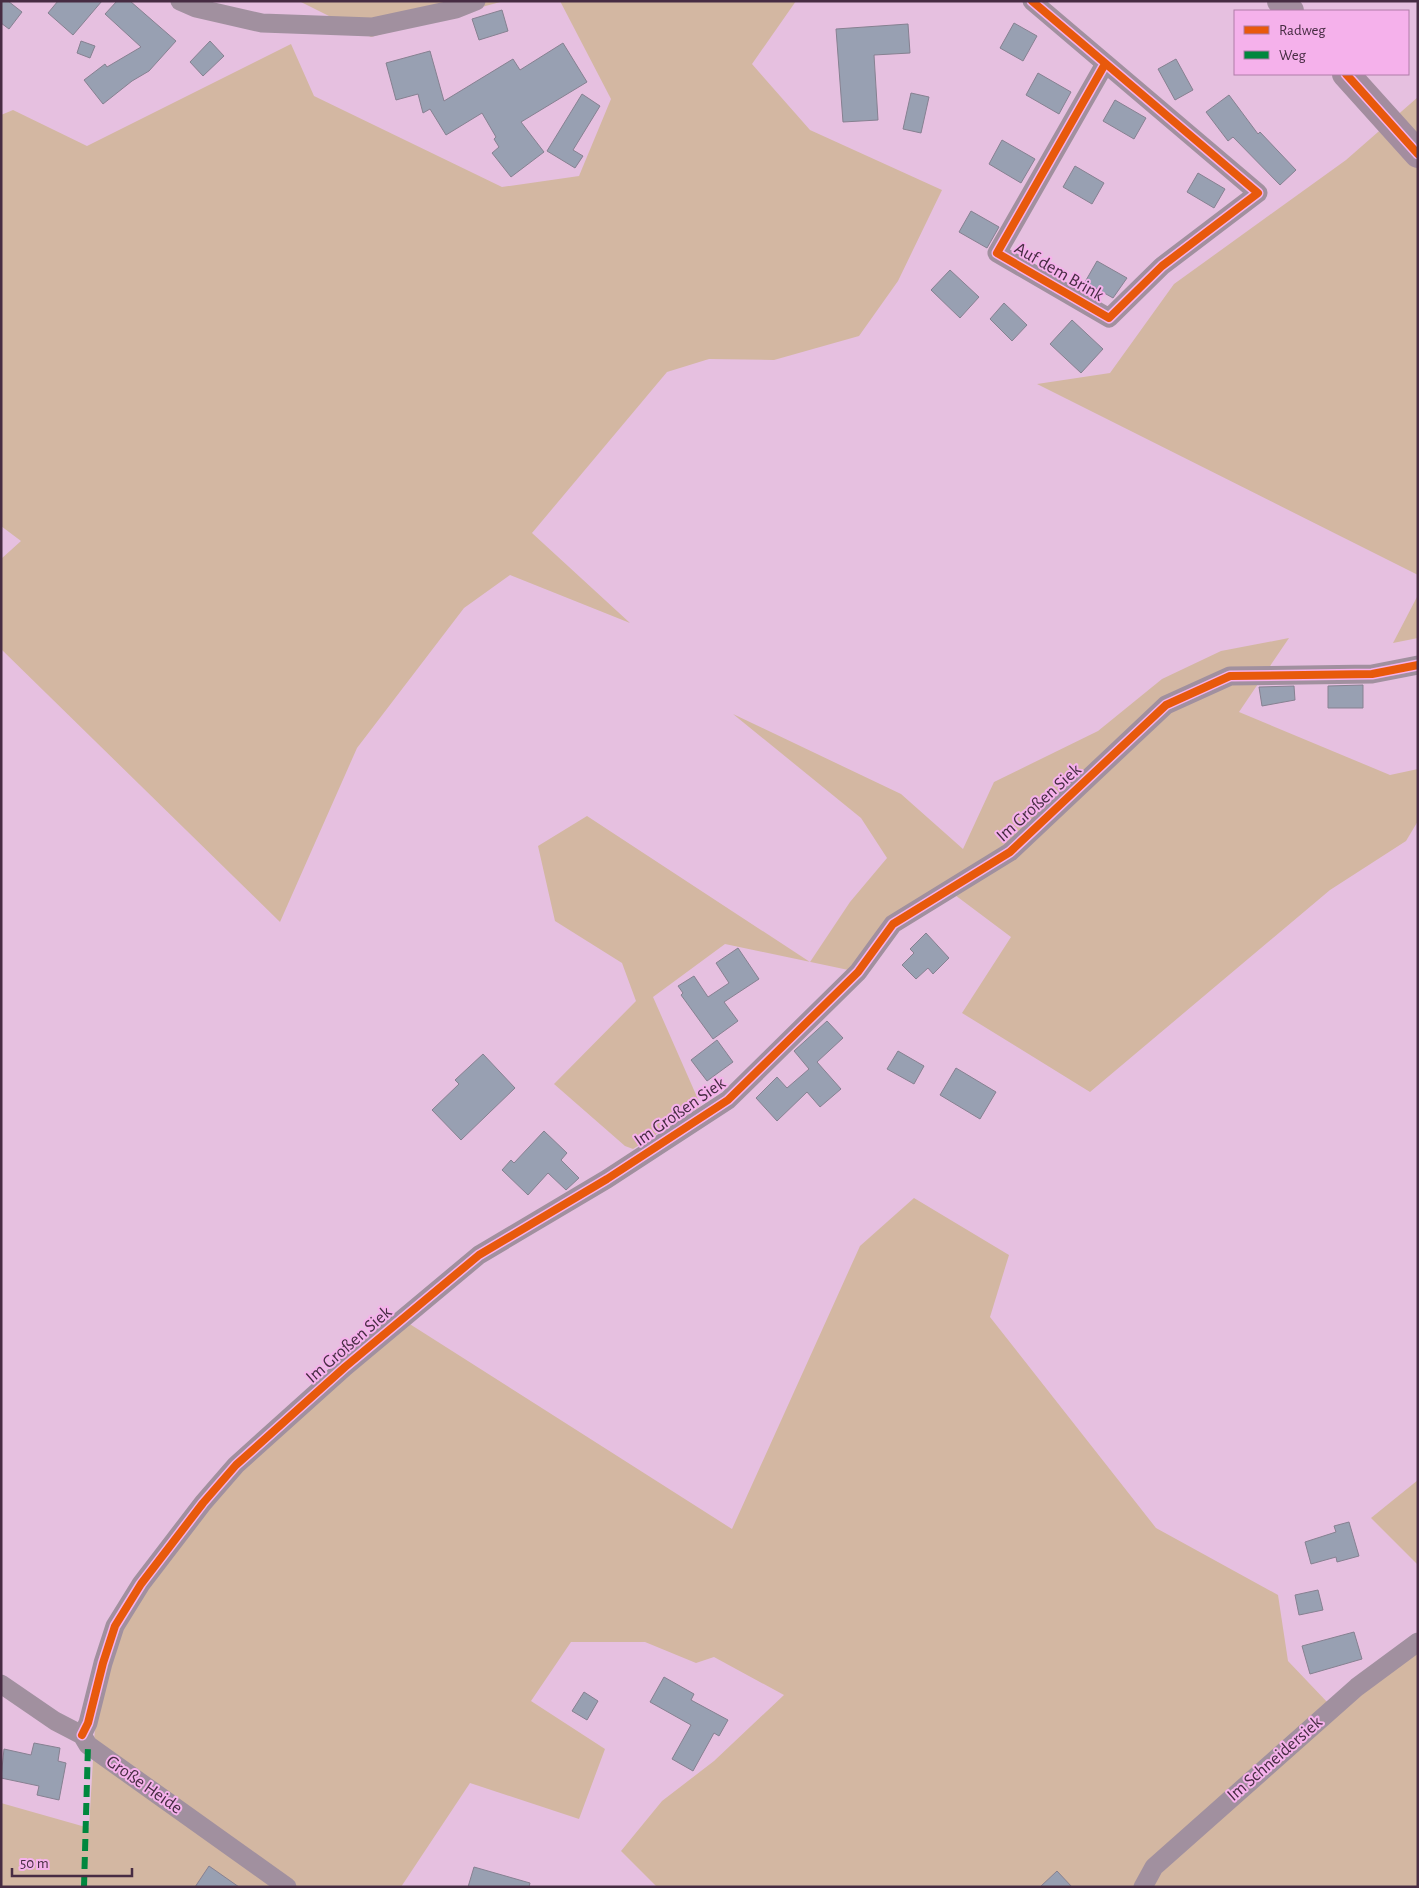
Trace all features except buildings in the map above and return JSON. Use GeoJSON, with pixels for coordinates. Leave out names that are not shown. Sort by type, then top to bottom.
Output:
{"type":"FeatureCollection","features":[{"type":"Feature","properties":{"kind":"main road"},"geometry":{"type":"LineString","coordinates":[[1347,75],[1418,154]]}},
{"type":"Feature","properties":{"kind":"street"},"geometry":{"type":"LineString","coordinates":[[180,1],[196,8],[262,23],[372,27],[456,9],[476,1]]}},
{"type":"Feature","properties":{"kind":"street","name":"Auf dem Brink"},"geometry":{"type":"LineString","coordinates":[[1032,1],[1258,193],[1162,266],[1109,318],[997,253],[1105,64]]}},
{"type":"Feature","properties":{"kind":"street","name":"Im Großen Siek"},"geometry":{"type":"LineString","coordinates":[[82,1735],[88,1723],[103,1663],[115,1626],[126,1606],[171,1544],[236,1465],[345,1367],[479,1255],[607,1179],[728,1100],[858,972],[893,924],[1010,852],[1166,705],[1230,676],[1372,674],[1418,665]]}},
{"type":"Feature","properties":{"kind":"street","name":"Im Schneidersiek"},"geometry":{"type":"LineString","coordinates":[[1143,1887],[1154,1867],[1356,1687],[1418,1642]]}},
{"type":"Feature","properties":{"kind":"street","name":"Große Heide"},"geometry":{"type":"LineString","coordinates":[[1,1684],[55,1721],[82,1735],[88,1745],[287,1887]]}},
{"type":"Feature","properties":{"kind":"shaded area"},"geometry":{"type":"Polygon","coordinates":[[[299,1],[504,1],[371,37],[299,1]]]}},
{"type":"Feature","properties":{"kind":"shaded area"},"geometry":{"type":"Polygon","coordinates":[[[560,1],[796,1],[752,64],[810,130],[942,190],[898,281],[859,336],[774,360],[709,359],[667,372],[532,533],[630,623],[510,575],[464,608],[357,748],[280,922],[1,649],[1,559],[21,541],[1,526],[1,115],[13,110],[87,146],[291,44],[314,96],[502,187],[579,176],[611,99],[560,1]]]}},
{"type":"Feature","properties":{"kind":"shaded area"},"geometry":{"type":"Polygon","coordinates":[[[1418,97],[1418,575],[1037,384],[1110,373],[1174,284],[1346,160],[1418,97]]]}},
{"type":"Feature","properties":{"kind":"shaded area"},"geometry":{"type":"Polygon","coordinates":[[[1418,595],[1418,638],[1393,643],[1418,595]]]}},
{"type":"Feature","properties":{"kind":"shaded area"},"geometry":{"type":"Polygon","coordinates":[[[1289,638],[1239,712],[1390,775],[1418,769],[1418,821],[1406,841],[1330,890],[1090,1092],[962,1013],[1011,937],[947,889],[893,924],[858,972],[810,962],[850,902],[887,858],[861,818],[733,714],[901,794],[963,849],[994,782],[1098,731],[1162,679],[1221,651],[1289,638]]]}},
{"type":"Feature","properties":{"kind":"shaded area"},"geometry":{"type":"Polygon","coordinates":[[[587,816],[810,962],[725,944],[653,997],[701,1106],[633,1149],[625,1146],[554,1084],[636,1001],[622,963],[555,921],[538,846],[587,816]]]}},
{"type":"Feature","properties":{"kind":"shaded area"},"geometry":{"type":"Polygon","coordinates":[[[914,1198],[1009,1255],[990,1317],[1156,1528],[1278,1595],[1288,1661],[1328,1703],[1418,1642],[1418,1887],[657,1887],[621,1851],[662,1801],[714,1761],[784,1695],[714,1657],[696,1663],[645,1642],[571,1642],[531,1701],[605,1749],[579,1819],[470,1783],[401,1887],[1,1887],[1,1803],[89,1828],[95,1726],[104,1675],[133,1603],[238,1469],[405,1321],[732,1529],[860,1246],[914,1198]]]}},
{"type":"Feature","properties":{"kind":"shaded area"},"geometry":{"type":"Polygon","coordinates":[[[1418,1480],[1418,1565],[1371,1518],[1418,1480]]]}},
{"type":"Feature","properties":{"kind":"marked path"},"geometry":{"type":"LineString","coordinates":[[84,1887],[88,1745]]}},
{"type":"Feature","properties":{"kind":"cycle path"},"geometry":{"type":"LineString","coordinates":[[1032,1],[1258,193],[1162,266],[1109,318],[997,253],[1105,64]]}},
{"type":"Feature","properties":{"kind":"cycle path"},"geometry":{"type":"LineString","coordinates":[[1347,75],[1418,154]]}},
{"type":"Feature","properties":{"kind":"cycle path"},"geometry":{"type":"LineString","coordinates":[[82,1735],[88,1723],[103,1663],[115,1626],[141,1584],[203,1503],[236,1465],[345,1367],[479,1255],[607,1179],[728,1100],[858,972],[893,924],[1010,852],[1166,705],[1230,676],[1372,674],[1418,665]]}}]}
